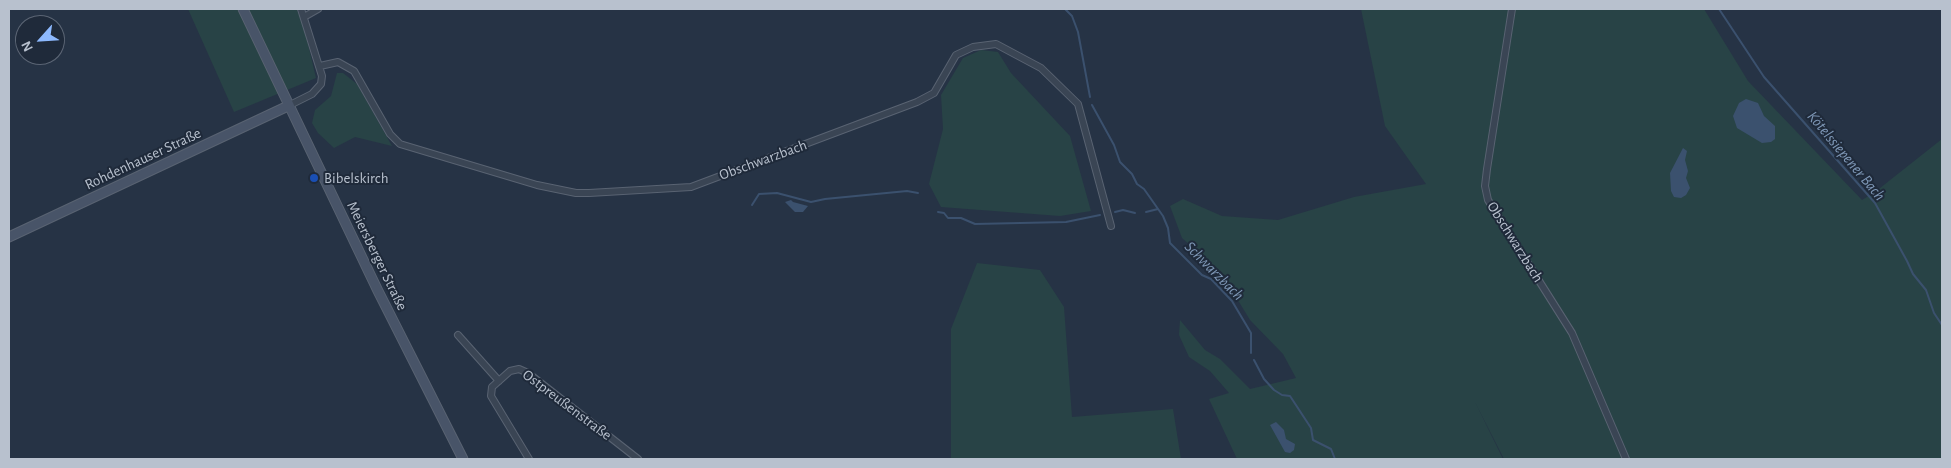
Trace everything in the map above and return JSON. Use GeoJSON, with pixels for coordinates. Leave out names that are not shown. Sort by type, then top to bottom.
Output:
{"type":"FeatureCollection","features":[{"type":"Feature","properties":{"kind":"main road","name":"Meiersberger Straße"},"geometry":{"type":"LineString","coordinates":[[243,9],[288,106],[463,459]]}},
{"type":"Feature","properties":{"kind":"main road","name":"Rohdenhauser Straße"},"geometry":{"type":"LineString","coordinates":[[9,237],[288,106]]}},
{"type":"Feature","properties":{"kind":"street"},"geometry":{"type":"LineString","coordinates":[[288,106],[318,89],[322,76],[301,9]]}},
{"type":"Feature","properties":{"kind":"street"},"geometry":{"type":"LineString","coordinates":[[304,17],[318,9]]}},
{"type":"Feature","properties":{"kind":"street","name":"Obschwarzbach"},"geometry":{"type":"LineString","coordinates":[[1512,9],[1484,186],[1488,200],[1572,333],[1626,459]]}},
{"type":"Feature","properties":{"kind":"street","name":"Obschwarzbach"},"geometry":{"type":"LineString","coordinates":[[320,66],[338,62],[354,71],[390,134],[400,144],[537,185],[576,193],[589,193],[692,187],[917,102],[934,92],[956,56],[973,47],[996,44],[1041,68],[1078,104],[1111,226]]}},
{"type":"Feature","properties":{"kind":"street","name":"Ostpreußenstraße"},"geometry":{"type":"LineString","coordinates":[[458,335],[499,381]]}},
{"type":"Feature","properties":{"kind":"street","name":"Ostpreußenstraße"},"geometry":{"type":"LineString","coordinates":[[529,459],[494,404],[491,396],[492,387],[510,371],[519,369],[528,373],[635,458]]}},
{"type":"Feature","properties":{"kind":"green space"},"geometry":{"type":"Polygon","coordinates":[[[188,9],[297,9],[305,31],[316,78],[234,112],[188,9]]]}},
{"type":"Feature","properties":{"kind":"green space"},"geometry":{"type":"Polygon","coordinates":[[[1361,9],[1704,9],[1748,81],[1862,200],[1875,192],[1942,139],[1942,459],[1504,459],[1475,402],[1503,459],[1237,459],[1209,399],[1229,393],[1210,371],[1189,357],[1179,335],[1180,320],[1205,350],[1220,359],[1250,389],[1296,378],[1283,354],[1250,320],[1222,274],[1182,238],[1170,206],[1183,199],[1222,216],[1278,220],[1354,197],[1426,184],[1385,126],[1361,9]]]}},
{"type":"Feature","properties":{"kind":"green space"},"geometry":{"type":"Polygon","coordinates":[[[981,50],[998,52],[1011,73],[1070,136],[1091,211],[1060,216],[941,207],[929,184],[943,129],[941,95],[963,58],[981,50]]]}},
{"type":"Feature","properties":{"kind":"green space"},"geometry":{"type":"Polygon","coordinates":[[[337,73],[343,73],[357,84],[392,146],[355,137],[334,148],[318,133],[312,123],[315,110],[331,96],[337,73]]]}},
{"type":"Feature","properties":{"kind":"green space"},"geometry":{"type":"Polygon","coordinates":[[[977,263],[1040,270],[1064,307],[1072,417],[1173,409],[1181,459],[951,459],[951,329],[977,263]]]}},
{"type":"Feature","properties":{"kind":"water"},"geometry":{"type":"Polygon","coordinates":[[[1746,99],[1758,103],[1764,116],[1775,126],[1775,139],[1771,142],[1762,143],[1737,128],[1733,116],[1739,103],[1746,99]]]}},
{"type":"Feature","properties":{"kind":"water"},"geometry":{"type":"Polygon","coordinates":[[[1683,148],[1687,151],[1685,160],[1688,171],[1686,178],[1690,188],[1686,195],[1681,198],[1674,197],[1671,191],[1670,173],[1683,148]]]}},
{"type":"Feature","properties":{"kind":"water"},"geometry":{"type":"Polygon","coordinates":[[[791,200],[808,206],[803,212],[795,212],[785,202],[791,200]]]}},
{"type":"Feature","properties":{"kind":"water"},"geometry":{"type":"Polygon","coordinates":[[[1276,422],[1284,430],[1286,439],[1295,444],[1294,450],[1290,453],[1285,452],[1270,425],[1276,422]]]}},
{"type":"Feature","properties":{"kind":"waterway","name":"Schwarzbach"},"geometry":{"type":"LineString","coordinates":[[1065,9],[1072,16],[1078,32],[1090,97]]}},
{"type":"Feature","properties":{"kind":"waterway","name":"Kötelssiepener Bach"},"geometry":{"type":"LineString","coordinates":[[1719,9],[1764,77],[1875,203],[1913,274],[1926,290],[1934,313],[1942,325]]}},
{"type":"Feature","properties":{"kind":"waterway","name":"Schwarzbach"},"geometry":{"type":"LineString","coordinates":[[1092,105],[1114,145],[1120,162],[1132,174],[1137,184],[1144,189],[1163,216],[1168,228],[1170,243],[1202,275],[1211,279],[1232,301],[1251,333],[1251,353]]}},
{"type":"Feature","properties":{"kind":"waterway"},"geometry":{"type":"LineString","coordinates":[[752,205],[759,194],[777,193],[811,202],[907,191],[918,193]]}},
{"type":"Feature","properties":{"kind":"waterway"},"geometry":{"type":"LineString","coordinates":[[1146,212],[1158,209]]}},
{"type":"Feature","properties":{"kind":"waterway"},"geometry":{"type":"LineString","coordinates":[[1115,212],[1123,210],[1135,213]]}},
{"type":"Feature","properties":{"kind":"waterway"},"geometry":{"type":"LineString","coordinates":[[938,212],[944,213],[948,218],[961,218],[975,224],[1066,222],[1100,215]]}},
{"type":"Feature","properties":{"kind":"waterway","name":"Schwarzbach"},"geometry":{"type":"LineString","coordinates":[[1254,360],[1264,379],[1274,390],[1282,395],[1290,396],[1311,428],[1313,440],[1331,449],[1335,459]]}},
{"type":"Feature","properties":{"kind":"place","name":"Bibelskirch"},"geometry":{"type":"Point","coordinates":[314,178]}}]}
